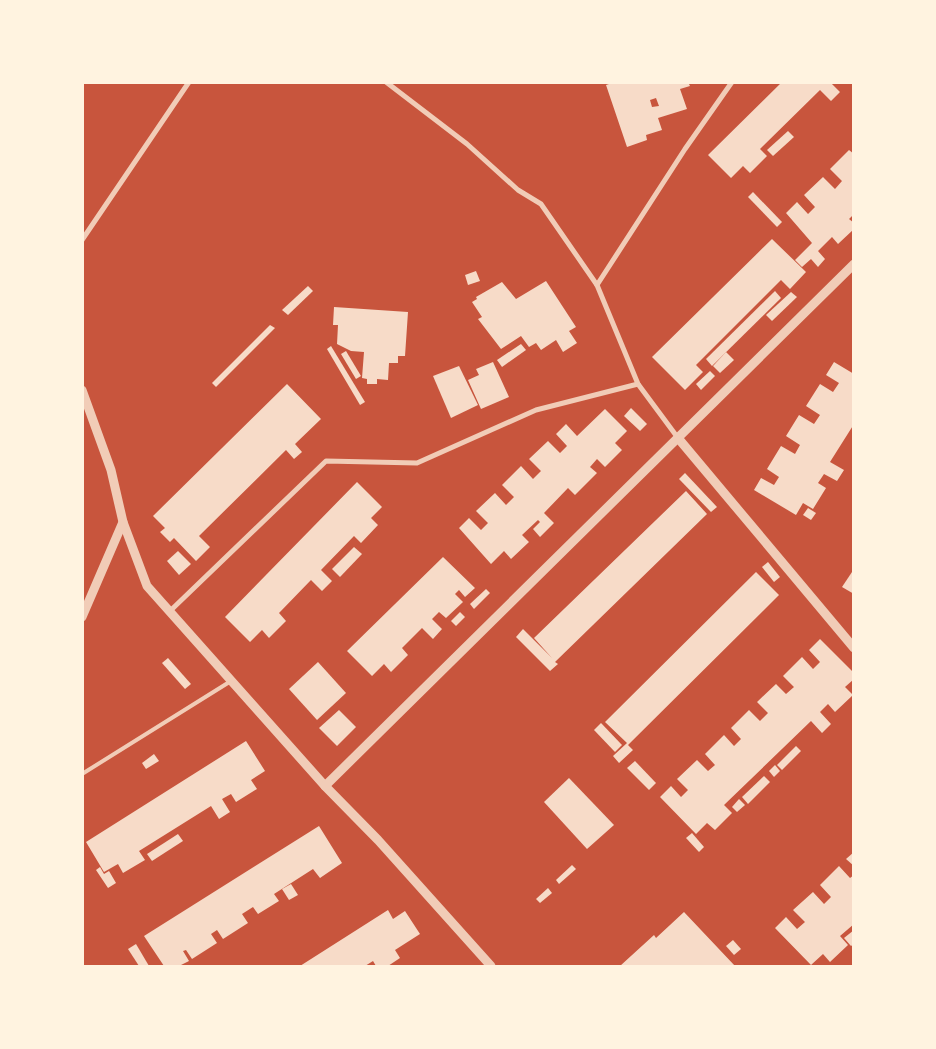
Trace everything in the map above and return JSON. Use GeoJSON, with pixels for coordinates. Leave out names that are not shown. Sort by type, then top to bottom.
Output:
{"type":"FeatureCollection","features":[{"type":"Feature","properties":{"kind":"street"},"geometry":{"type":"LineString","coordinates":[[82,240],[189,82]]}},
{"type":"Feature","properties":{"kind":"street"},"geometry":{"type":"LineString","coordinates":[[386,82],[467,144],[518,190],[541,204],[597,285],[638,384],[678,438],[854,648]]}},
{"type":"Feature","properties":{"kind":"street"},"geometry":{"type":"LineString","coordinates":[[597,285],[685,149],[732,82]]}},
{"type":"Feature","properties":{"kind":"street"},"geometry":{"type":"LineString","coordinates":[[325,786],[854,264]]}},
{"type":"Feature","properties":{"kind":"street"},"geometry":{"type":"LineString","coordinates":[[169,612],[326,461],[417,463],[536,410],[638,384]]}},
{"type":"Feature","properties":{"kind":"street"},"geometry":{"type":"LineString","coordinates":[[82,390],[111,470],[123,522],[147,586],[325,786],[378,840],[491,966]]}},
{"type":"Feature","properties":{"kind":"street"},"geometry":{"type":"LineString","coordinates":[[82,617],[123,522]]}},
{"type":"Feature","properties":{"kind":"lane"},"geometry":{"type":"LineString","coordinates":[[82,774],[231,681]]}},
{"type":"Feature","properties":{"kind":"building"},"geometry":{"type":"Polygon","coordinates":[[[615,82],[688,82],[690,86],[680,89],[687,109],[658,118],[662,130],[646,135],[647,140],[627,147],[606,85],[615,82]],[[656,98],[650,100],[652,107],[659,106],[656,98]]]}},
{"type":"Feature","properties":{"kind":"building"},"geometry":{"type":"Polygon","coordinates":[[[782,82],[830,82],[840,92],[831,101],[820,90],[760,149],[767,156],[750,173],[743,166],[731,178],[708,155],[782,82]]]}},
{"type":"Feature","properties":{"kind":"building"},"geometry":{"type":"Polygon","coordinates":[[[788,131],[794,137],[773,156],[767,150],[788,131]]]}},
{"type":"Feature","properties":{"kind":"building"},"geometry":{"type":"Polygon","coordinates":[[[849,150],[854,154],[854,214],[849,219],[854,223],[854,229],[838,244],[832,237],[818,251],[825,259],[818,267],[811,259],[802,267],[795,260],[812,243],[786,213],[797,202],[808,214],[815,207],[804,195],[823,177],[835,189],[842,181],[830,169],[849,150]]]}},
{"type":"Feature","properties":{"kind":"building"},"geometry":{"type":"Polygon","coordinates":[[[753,192],[782,222],[777,227],[748,197],[753,192]]]}},
{"type":"Feature","properties":{"kind":"building"},"geometry":{"type":"Polygon","coordinates":[[[772,239],[806,272],[790,289],[781,280],[696,365],[703,372],[685,390],[652,357],[772,239]]]}},
{"type":"Feature","properties":{"kind":"building"},"geometry":{"type":"Polygon","coordinates":[[[476,271],[480,281],[468,285],[465,275],[476,271]]]}},
{"type":"Feature","properties":{"kind":"building"},"geometry":{"type":"Polygon","coordinates":[[[546,281],[576,327],[569,331],[577,343],[563,352],[556,340],[541,350],[536,343],[529,347],[521,336],[501,349],[478,319],[482,317],[472,302],[477,299],[476,297],[502,282],[516,299],[546,281]]]}},
{"type":"Feature","properties":{"kind":"building"},"geometry":{"type":"Polygon","coordinates":[[[308,286],[313,291],[288,315],[282,310],[308,286]]]}},
{"type":"Feature","properties":{"kind":"building"},"geometry":{"type":"Polygon","coordinates":[[[775,291],[781,298],[712,366],[706,359],[775,291]]]}},
{"type":"Feature","properties":{"kind":"building"},"geometry":{"type":"Polygon","coordinates":[[[791,292],[797,297],[772,321],[766,315],[791,292]]]}},
{"type":"Feature","properties":{"kind":"building"},"geometry":{"type":"Polygon","coordinates":[[[334,307],[408,312],[405,356],[398,356],[398,363],[389,363],[388,380],[377,379],[377,384],[367,384],[367,379],[362,378],[364,352],[351,351],[337,344],[338,325],[333,325],[334,307]]]}},
{"type":"Feature","properties":{"kind":"building"},"geometry":{"type":"Polygon","coordinates":[[[270,325],[275,328],[216,387],[212,383],[270,325]]]}},
{"type":"Feature","properties":{"kind":"building"},"geometry":{"type":"Polygon","coordinates":[[[521,344],[526,350],[502,367],[497,360],[521,344]]]}},
{"type":"Feature","properties":{"kind":"building"},"geometry":{"type":"Polygon","coordinates":[[[331,346],[365,402],[360,405],[327,349],[331,346]]]}},
{"type":"Feature","properties":{"kind":"building"},"geometry":{"type":"Polygon","coordinates":[[[346,351],[361,376],[356,379],[341,354],[346,351]]]}},
{"type":"Feature","properties":{"kind":"building"},"geometry":{"type":"Polygon","coordinates":[[[726,352],[734,360],[720,373],[713,366],[726,352]]]}},
{"type":"Feature","properties":{"kind":"building"},"geometry":{"type":"Polygon","coordinates":[[[493,362],[509,397],[481,409],[468,380],[479,375],[476,369],[493,362]]]}},
{"type":"Feature","properties":{"kind":"building"},"geometry":{"type":"Polygon","coordinates":[[[834,362],[854,374],[854,424],[830,462],[844,470],[837,481],[824,474],[818,483],[826,488],[813,509],[803,503],[796,515],[754,490],[761,478],[774,485],[779,477],[767,469],[781,446],[795,454],[800,445],[786,436],[799,415],[814,424],[820,415],[806,406],[820,384],[833,392],[839,383],[826,375],[834,362]]]}},
{"type":"Feature","properties":{"kind":"building"},"geometry":{"type":"Polygon","coordinates":[[[459,366],[478,405],[451,418],[433,376],[459,366]]]}},
{"type":"Feature","properties":{"kind":"building"},"geometry":{"type":"Polygon","coordinates":[[[710,371],[715,376],[701,390],[696,384],[710,371]]]}},
{"type":"Feature","properties":{"kind":"building"},"geometry":{"type":"Polygon","coordinates":[[[287,384],[321,419],[295,444],[302,452],[294,459],[286,450],[199,536],[210,547],[196,561],[174,538],[170,542],[160,532],[165,528],[153,516],[287,384]]]}},
{"type":"Feature","properties":{"kind":"building"},"geometry":{"type":"Polygon","coordinates":[[[631,408],[647,424],[640,431],[624,416],[631,408]]]}},
{"type":"Feature","properties":{"kind":"building"},"geometry":{"type":"Polygon","coordinates":[[[605,409],[627,431],[615,443],[622,450],[605,467],[597,459],[590,467],[597,473],[575,495],[568,488],[544,513],[554,523],[540,537],[533,529],[540,522],[538,520],[522,535],[529,542],[511,559],[504,551],[491,564],[459,528],[469,518],[481,530],[488,523],[476,511],[495,493],[506,505],[514,497],[502,485],[521,466],[533,479],[541,471],[529,459],[548,441],[560,453],[567,446],[556,434],[566,424],[577,436],[605,409]]]}},
{"type":"Feature","properties":{"kind":"building"},"geometry":{"type":"Polygon","coordinates":[[[685,473],[717,507],[711,512],[679,479],[685,473]]]}},
{"type":"Feature","properties":{"kind":"building"},"geometry":{"type":"Polygon","coordinates":[[[357,482],[382,507],[371,518],[378,525],[361,543],[354,536],[321,570],[332,581],[322,591],[311,580],[279,613],[286,621],[269,638],[262,630],[250,642],[225,617],[357,482]]]}},
{"type":"Feature","properties":{"kind":"building"},"geometry":{"type":"Polygon","coordinates":[[[686,491],[707,514],[555,662],[558,664],[550,671],[516,637],[523,629],[552,658],[534,638],[686,491]]]}},
{"type":"Feature","properties":{"kind":"building"},"geometry":{"type":"Polygon","coordinates":[[[808,508],[816,513],[811,520],[803,515],[808,508]]]}},
{"type":"Feature","properties":{"kind":"building"},"geometry":{"type":"Polygon","coordinates":[[[354,547],[362,554],[340,577],[332,569],[354,547]]]}},
{"type":"Feature","properties":{"kind":"building"},"geometry":{"type":"Polygon","coordinates":[[[178,551],[191,564],[179,575],[167,561],[178,551]]]}},
{"type":"Feature","properties":{"kind":"building"},"geometry":{"type":"Polygon","coordinates":[[[443,557],[475,588],[465,597],[459,590],[455,594],[463,602],[446,618],[439,612],[432,619],[442,629],[433,639],[422,628],[402,648],[408,655],[391,672],[384,664],[372,676],[347,651],[443,557]]]}},
{"type":"Feature","properties":{"kind":"building"},"geometry":{"type":"Polygon","coordinates":[[[768,562],[780,577],[774,582],[762,567],[768,562]]]}},
{"type":"Feature","properties":{"kind":"building"},"geometry":{"type":"Polygon","coordinates":[[[854,569],[854,594],[842,587],[854,569]]]}},
{"type":"Feature","properties":{"kind":"building"},"geometry":{"type":"Polygon","coordinates":[[[756,572],[779,595],[628,745],[633,750],[619,763],[613,756],[627,743],[605,722],[756,572]]]}},
{"type":"Feature","properties":{"kind":"building"},"geometry":{"type":"Polygon","coordinates":[[[486,589],[490,593],[474,609],[470,604],[486,589]]]}},
{"type":"Feature","properties":{"kind":"building"},"geometry":{"type":"Polygon","coordinates":[[[460,612],[465,617],[456,626],[451,621],[460,612]]]}},
{"type":"Feature","properties":{"kind":"building"},"geometry":{"type":"Polygon","coordinates":[[[820,639],[854,673],[854,679],[845,687],[853,695],[835,712],[828,704],[820,712],[831,724],[822,733],[811,721],[724,805],[732,813],[715,830],[707,823],[696,834],[660,797],[671,786],[681,797],[688,790],[677,779],[697,760],[708,771],[715,765],[705,754],[724,735],[734,746],[741,739],[731,728],[749,710],[760,721],[768,713],[757,702],[776,684],[786,694],[794,687],[783,676],[802,657],[813,669],[820,662],[809,650],[820,639]]]}},
{"type":"Feature","properties":{"kind":"building"},"geometry":{"type":"Polygon","coordinates":[[[168,658],[191,684],[185,689],[162,663],[168,658]]]}},
{"type":"Feature","properties":{"kind":"building"},"geometry":{"type":"Polygon","coordinates":[[[318,662],[346,693],[317,720],[289,689],[318,662]]]}},
{"type":"Feature","properties":{"kind":"building"},"geometry":{"type":"Polygon","coordinates":[[[339,710],[356,727],[337,746],[319,728],[339,710]]]}},
{"type":"Feature","properties":{"kind":"building"},"geometry":{"type":"Polygon","coordinates":[[[601,723],[622,745],[615,752],[594,730],[601,723]]]}},
{"type":"Feature","properties":{"kind":"building"},"geometry":{"type":"Polygon","coordinates":[[[246,741],[265,771],[251,780],[257,789],[236,802],[231,794],[222,799],[230,812],[219,819],[211,806],[139,851],[145,860],[123,873],[118,864],[104,872],[86,842],[246,741]]]}},
{"type":"Feature","properties":{"kind":"building"},"geometry":{"type":"Polygon","coordinates":[[[796,746],[801,751],[782,770],[777,765],[796,746]]]}},
{"type":"Feature","properties":{"kind":"building"},"geometry":{"type":"Polygon","coordinates":[[[154,754],[159,761],[146,769],[142,763],[154,754]]]}},
{"type":"Feature","properties":{"kind":"building"},"geometry":{"type":"Polygon","coordinates":[[[635,761],[656,783],[649,790],[627,768],[635,761]]]}},
{"type":"Feature","properties":{"kind":"building"},"geometry":{"type":"Polygon","coordinates":[[[775,765],[780,771],[774,777],[769,771],[775,765]]]}},
{"type":"Feature","properties":{"kind":"building"},"geometry":{"type":"Polygon","coordinates":[[[764,776],[770,782],[748,804],[742,797],[764,776]]]}},
{"type":"Feature","properties":{"kind":"building"},"geometry":{"type":"Polygon","coordinates":[[[569,778],[614,825],[587,849],[544,802],[569,778]]]}},
{"type":"Feature","properties":{"kind":"building"},"geometry":{"type":"Polygon","coordinates":[[[739,799],[745,805],[737,812],[732,807],[739,799]]]}},
{"type":"Feature","properties":{"kind":"building"},"geometry":{"type":"Polygon","coordinates":[[[319,826],[342,863],[320,878],[313,869],[274,894],[279,901],[258,914],[253,907],[242,914],[248,923],[223,939],[217,930],[211,934],[217,943],[192,959],[186,950],[183,951],[189,961],[179,966],[164,966],[144,936],[319,826]]]}},
{"type":"Feature","properties":{"kind":"building"},"geometry":{"type":"Polygon","coordinates":[[[692,833],[704,847],[699,852],[686,838],[692,833]]]}},
{"type":"Feature","properties":{"kind":"building"},"geometry":{"type":"Polygon","coordinates":[[[178,834],[183,841],[152,861],[147,854],[178,834]]]}},
{"type":"Feature","properties":{"kind":"building"},"geometry":{"type":"Polygon","coordinates":[[[854,852],[854,866],[846,859],[854,852]]]}},
{"type":"Feature","properties":{"kind":"building"},"geometry":{"type":"Polygon","coordinates":[[[572,865],[576,869],[559,884],[556,880],[572,865]]]}},
{"type":"Feature","properties":{"kind":"building"},"geometry":{"type":"Polygon","coordinates":[[[839,866],[850,878],[854,875],[854,924],[840,936],[848,945],[830,962],[823,954],[811,965],[775,928],[786,917],[797,929],[805,922],[793,910],[813,892],[824,904],[831,897],[820,885],[839,866]]]}},
{"type":"Feature","properties":{"kind":"building"},"geometry":{"type":"Polygon","coordinates":[[[100,867],[104,874],[109,871],[116,883],[108,888],[96,870],[100,867]]]}},
{"type":"Feature","properties":{"kind":"building"},"geometry":{"type":"Polygon","coordinates":[[[291,884],[298,895],[289,900],[282,889],[291,884]]]}},
{"type":"Feature","properties":{"kind":"building"},"geometry":{"type":"Polygon","coordinates":[[[548,888],[552,893],[540,903],[536,899],[548,888]]]}},
{"type":"Feature","properties":{"kind":"building"},"geometry":{"type":"Polygon","coordinates":[[[388,910],[393,919],[405,911],[420,934],[395,950],[400,958],[388,966],[376,966],[373,961],[365,966],[300,966],[388,910]]]}},
{"type":"Feature","properties":{"kind":"building"},"geometry":{"type":"Polygon","coordinates":[[[684,912],[735,966],[620,966],[654,935],[656,938],[684,912]]]}},
{"type":"Feature","properties":{"kind":"building"},"geometry":{"type":"Polygon","coordinates":[[[854,930],[854,944],[851,946],[844,938],[854,930]]]}},
{"type":"Feature","properties":{"kind":"building"},"geometry":{"type":"Polygon","coordinates":[[[733,940],[741,949],[734,955],[726,946],[733,940]]]}},
{"type":"Feature","properties":{"kind":"building"},"geometry":{"type":"Polygon","coordinates":[[[136,944],[149,966],[139,966],[128,949],[136,944]]]}}]}
